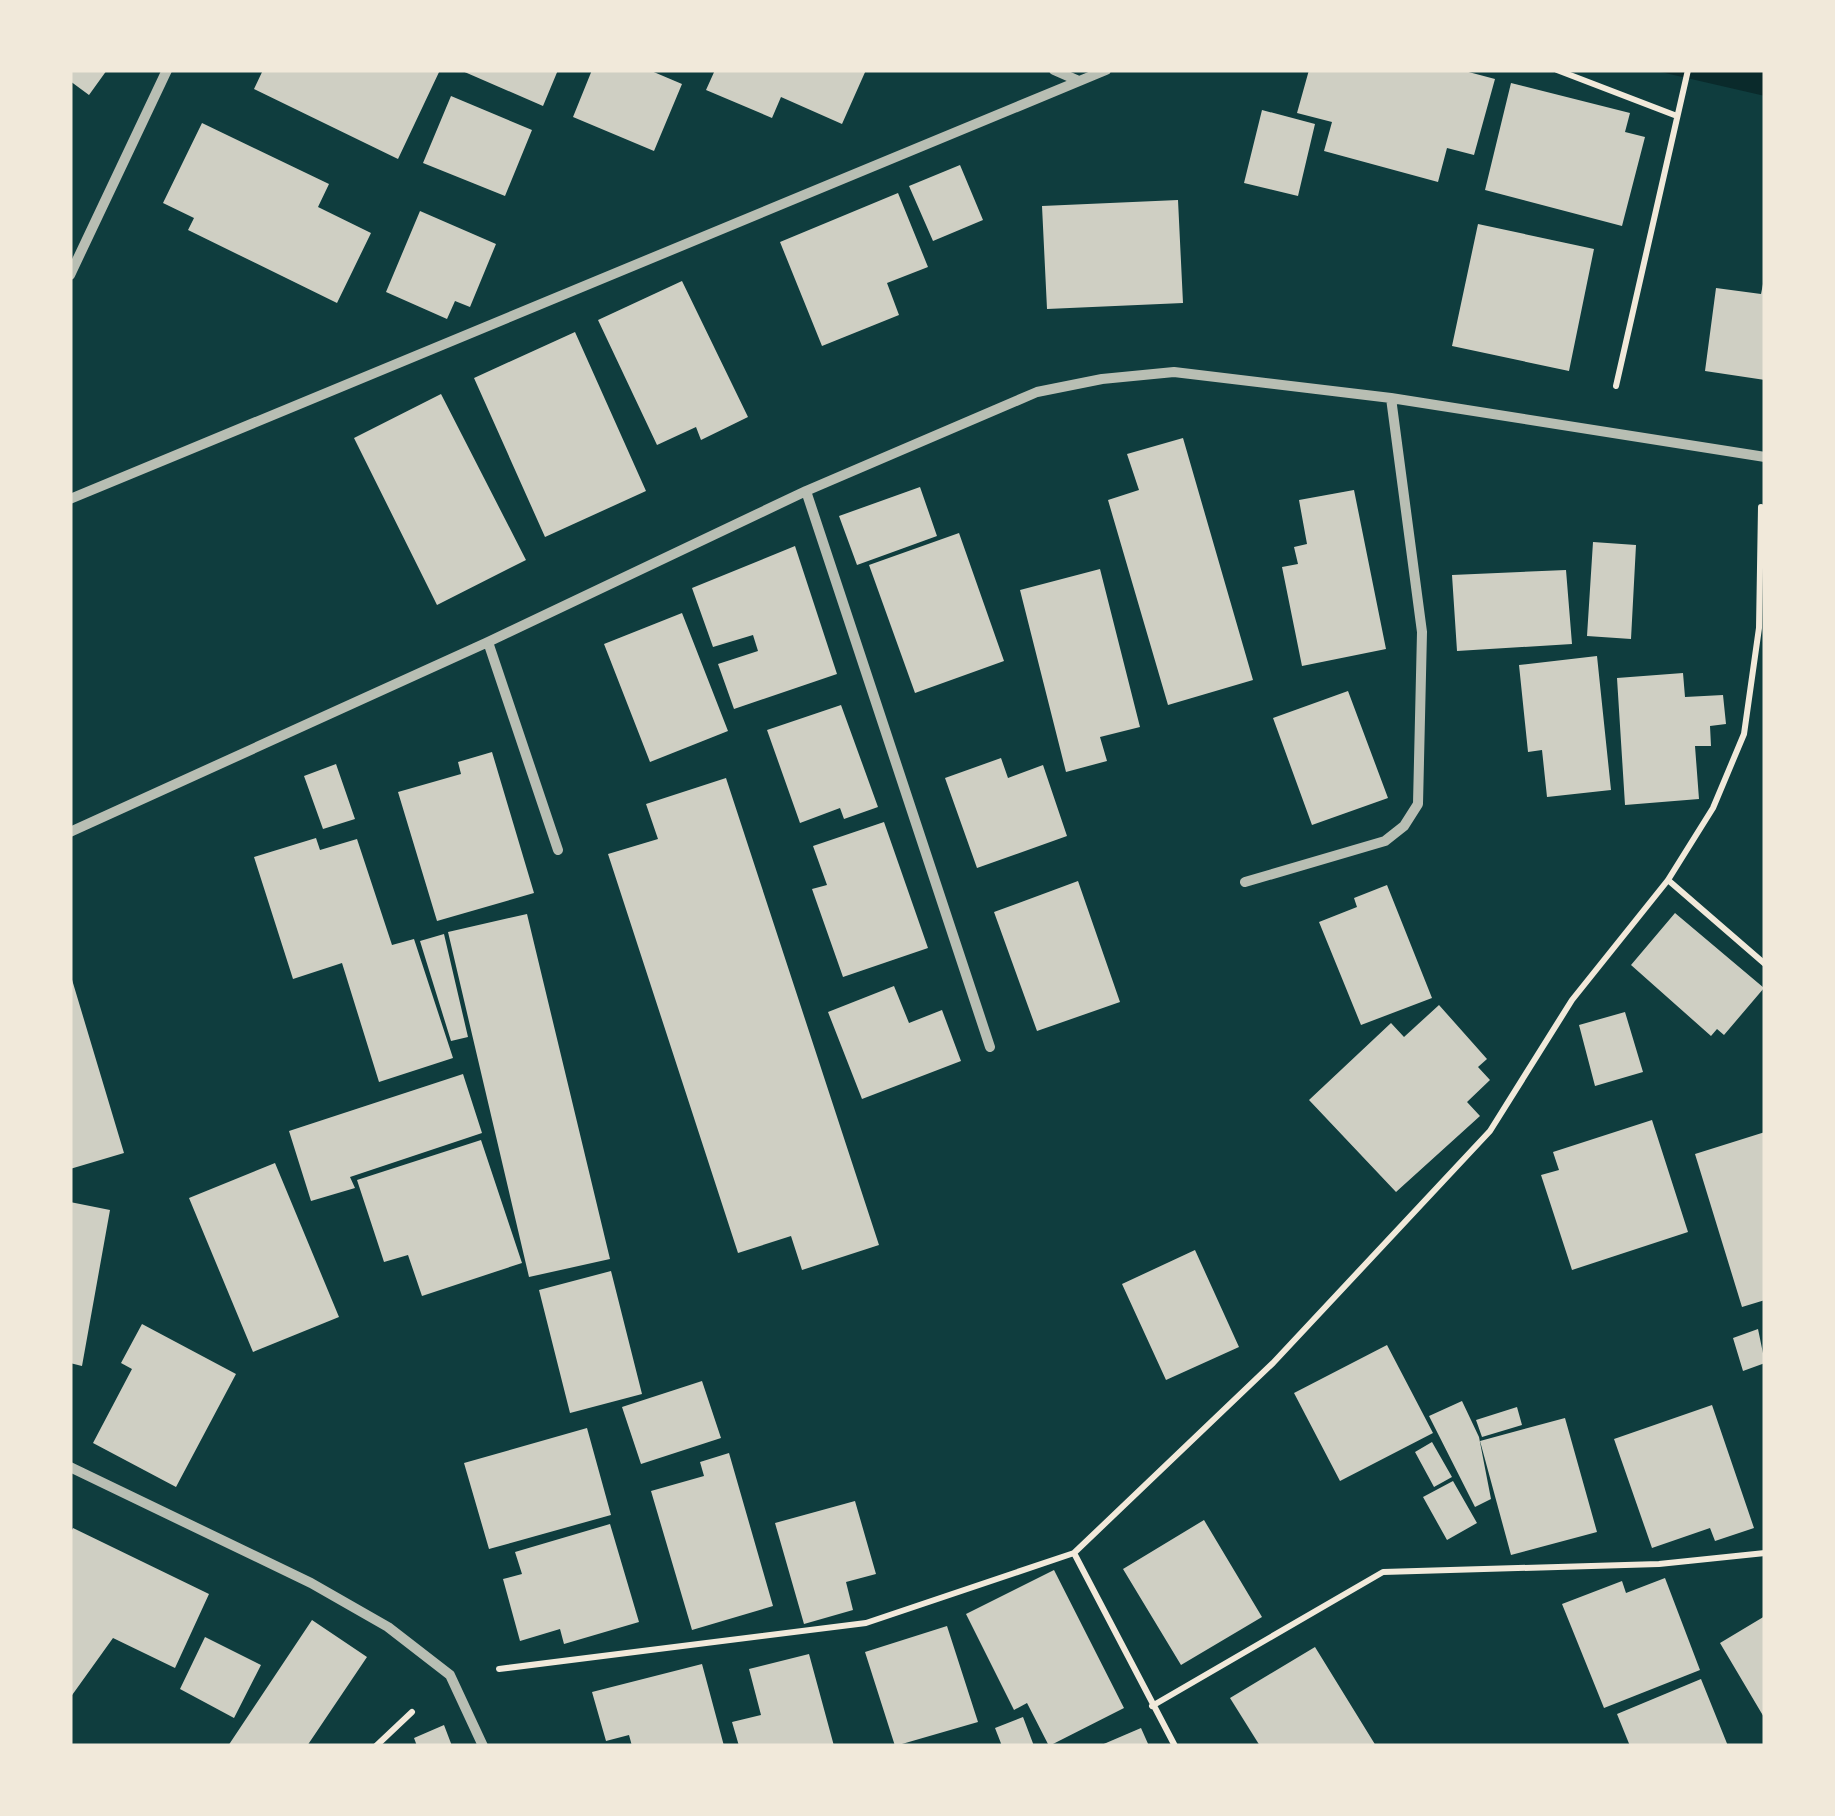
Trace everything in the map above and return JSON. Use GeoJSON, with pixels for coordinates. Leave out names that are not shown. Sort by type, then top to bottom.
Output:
{"type":"FeatureCollection","features":[{"type":"Feature","properties":{"kind":"street"},"geometry":{"type":"LineString","coordinates":[[70,276],[168,70]]}},
{"type":"Feature","properties":{"kind":"street"},"geometry":{"type":"LineString","coordinates":[[1054,70],[1079,81]]}},
{"type":"Feature","properties":{"kind":"street"},"geometry":{"type":"LineString","coordinates":[[70,499],[1106,70]]}},
{"type":"Feature","properties":{"kind":"street"},"geometry":{"type":"LineString","coordinates":[[70,832],[488,642],[806,491],[1038,392],[1102,378],[1174,372],[1391,398],[1763,456]]}},
{"type":"Feature","properties":{"kind":"street"},"geometry":{"type":"LineString","coordinates":[[1245,882],[1384,842],[1404,826],[1418,804],[1422,632],[1391,398]]}},
{"type":"Feature","properties":{"kind":"street"},"geometry":{"type":"LineString","coordinates":[[806,491],[990,1047]]}},
{"type":"Feature","properties":{"kind":"street"},"geometry":{"type":"LineString","coordinates":[[488,642],[558,850]]}},
{"type":"Feature","properties":{"kind":"street"},"geometry":{"type":"LineString","coordinates":[[70,1467],[311,1583],[388,1627],[450,1676],[483,1746]]}},
{"type":"Feature","properties":{"kind":"path"},"geometry":{"type":"LineString","coordinates":[[1557,70],[1677,116]]}},
{"type":"Feature","properties":{"kind":"path"},"geometry":{"type":"LineString","coordinates":[[1606,430],[1688,70]]}},
{"type":"Feature","properties":{"kind":"path"},"geometry":{"type":"LineString","coordinates":[[376,1746],[450,1676],[866,1623],[1074,1553],[1273,1363],[1490,1131],[1572,1000],[1668,880],[1712,808],[1744,734],[1759,628],[1763,456]]}},
{"type":"Feature","properties":{"kind":"path"},"geometry":{"type":"LineString","coordinates":[[1668,880],[1765,964]]}},
{"type":"Feature","properties":{"kind":"path"},"geometry":{"type":"LineString","coordinates":[[1074,1553],[1175,1746]]}},
{"type":"Feature","properties":{"kind":"path"},"geometry":{"type":"LineString","coordinates":[[1152,1706],[1383,1572],[1659,1564],[1765,1553]]}},
{"type":"Feature","properties":{"kind":"water"},"geometry":{"type":"Polygon","coordinates":[[[1652,70],[1765,70],[1765,96],[1652,70]]]}},
{"type":"Feature","properties":{"kind":"building"},"geometry":{"type":"Polygon","coordinates":[[[70,70],[107,70],[89,95],[70,81],[70,70]]]}},
{"type":"Feature","properties":{"kind":"building"},"geometry":{"type":"Polygon","coordinates":[[[263,70],[440,70],[398,159],[254,89],[263,70]]]}},
{"type":"Feature","properties":{"kind":"building"},"geometry":{"type":"Polygon","coordinates":[[[460,70],[558,70],[543,106],[460,70]]]}},
{"type":"Feature","properties":{"kind":"building"},"geometry":{"type":"Polygon","coordinates":[[[592,70],[649,70],[682,84],[654,151],[573,117],[592,70]]]}},
{"type":"Feature","properties":{"kind":"building"},"geometry":{"type":"Polygon","coordinates":[[[715,70],[866,70],[842,124],[781,97],[772,118],[706,90],[715,70]]]}},
{"type":"Feature","properties":{"kind":"building"},"geometry":{"type":"Polygon","coordinates":[[[1309,70],[1461,70],[1495,79],[1474,155],[1447,148],[1438,182],[1324,151],[1332,122],[1297,113],[1309,70]]]}},
{"type":"Feature","properties":{"kind":"building"},"geometry":{"type":"Polygon","coordinates":[[[1511,83],[1630,113],[1625,132],[1645,137],[1622,226],[1485,190],[1511,83]]]}},
{"type":"Feature","properties":{"kind":"building"},"geometry":{"type":"Polygon","coordinates":[[[451,96],[532,130],[505,196],[423,163],[451,96]]]}},
{"type":"Feature","properties":{"kind":"building"},"geometry":{"type":"Polygon","coordinates":[[[1262,110],[1315,124],[1298,196],[1244,183],[1262,110]]]}},
{"type":"Feature","properties":{"kind":"building"},"geometry":{"type":"Polygon","coordinates":[[[202,123],[329,184],[318,207],[371,233],[337,303],[188,230],[194,218],[163,203],[202,123]]]}},
{"type":"Feature","properties":{"kind":"building"},"geometry":{"type":"Polygon","coordinates":[[[960,165],[983,220],[933,241],[909,186],[960,165]]]}},
{"type":"Feature","properties":{"kind":"building"},"geometry":{"type":"Polygon","coordinates":[[[898,193],[928,267],[887,283],[899,315],[822,346],[780,242],[898,193]]]}},
{"type":"Feature","properties":{"kind":"building"},"geometry":{"type":"Polygon","coordinates":[[[1178,200],[1183,303],[1047,309],[1042,206],[1178,200]]]}},
{"type":"Feature","properties":{"kind":"building"},"geometry":{"type":"Polygon","coordinates":[[[420,211],[496,244],[470,307],[455,301],[447,319],[386,292],[420,211]]]}},
{"type":"Feature","properties":{"kind":"building"},"geometry":{"type":"Polygon","coordinates":[[[1478,224],[1594,249],[1569,371],[1452,346],[1478,224]]]}},
{"type":"Feature","properties":{"kind":"building"},"geometry":{"type":"Polygon","coordinates":[[[682,281],[748,417],[701,440],[696,427],[657,445],[598,320],[682,281]]]}},
{"type":"Feature","properties":{"kind":"building"},"geometry":{"type":"Polygon","coordinates":[[[1763,284],[1765,380],[1705,371],[1716,288],[1761,294],[1763,284]]]}},
{"type":"Feature","properties":{"kind":"building"},"geometry":{"type":"Polygon","coordinates":[[[575,332],[646,491],[545,537],[474,378],[575,332]]]}},
{"type":"Feature","properties":{"kind":"building"},"geometry":{"type":"Polygon","coordinates":[[[441,394],[526,560],[437,605],[354,438],[441,394]]]}},
{"type":"Feature","properties":{"kind":"building"},"geometry":{"type":"Polygon","coordinates":[[[1183,438],[1253,680],[1168,705],[1108,500],[1139,490],[1127,454],[1183,438]]]}},
{"type":"Feature","properties":{"kind":"building"},"geometry":{"type":"Polygon","coordinates":[[[920,487],[937,536],[857,565],[839,516],[920,487]]]}},
{"type":"Feature","properties":{"kind":"building"},"geometry":{"type":"Polygon","coordinates":[[[1354,490],[1386,649],[1302,666],[1282,567],[1298,564],[1294,547],[1307,544],[1299,500],[1354,490]]]}},
{"type":"Feature","properties":{"kind":"building"},"geometry":{"type":"Polygon","coordinates":[[[959,533],[1004,661],[915,693],[869,565],[959,533]]]}},
{"type":"Feature","properties":{"kind":"building"},"geometry":{"type":"Polygon","coordinates":[[[1593,542],[1636,545],[1631,639],[1587,636],[1593,542]]]}},
{"type":"Feature","properties":{"kind":"building"},"geometry":{"type":"Polygon","coordinates":[[[795,546],[837,674],[734,709],[718,664],[758,651],[753,635],[713,647],[692,588],[795,546]]]}},
{"type":"Feature","properties":{"kind":"building"},"geometry":{"type":"Polygon","coordinates":[[[1100,569],[1140,727],[1100,737],[1107,761],[1066,772],[1020,590],[1100,569]]]}},
{"type":"Feature","properties":{"kind":"building"},"geometry":{"type":"Polygon","coordinates":[[[1566,570],[1572,644],[1457,651],[1452,575],[1566,570]]]}},
{"type":"Feature","properties":{"kind":"building"},"geometry":{"type":"Polygon","coordinates":[[[682,613],[728,731],[650,762],[604,644],[682,613]]]}},
{"type":"Feature","properties":{"kind":"building"},"geometry":{"type":"Polygon","coordinates":[[[1597,656],[1611,790],[1547,797],[1542,750],[1528,752],[1519,665],[1597,656]]]}},
{"type":"Feature","properties":{"kind":"building"},"geometry":{"type":"Polygon","coordinates":[[[1683,673],[1685,697],[1723,695],[1726,724],[1710,726],[1711,746],[1695,746],[1699,799],[1625,805],[1617,678],[1683,673]]]}},
{"type":"Feature","properties":{"kind":"building"},"geometry":{"type":"Polygon","coordinates":[[[1348,691],[1388,798],[1312,825],[1273,718],[1348,691]]]}},
{"type":"Feature","properties":{"kind":"building"},"geometry":{"type":"Polygon","coordinates":[[[841,705],[878,807],[844,819],[840,808],[800,823],[767,730],[841,705]]]}},
{"type":"Feature","properties":{"kind":"building"},"geometry":{"type":"Polygon","coordinates":[[[492,752],[534,893],[437,921],[398,792],[461,774],[458,762],[492,752]]]}},
{"type":"Feature","properties":{"kind":"building"},"geometry":{"type":"Polygon","coordinates":[[[1001,758],[1008,778],[1043,765],[1067,836],[977,868],[945,778],[1001,758]]]}},
{"type":"Feature","properties":{"kind":"building"},"geometry":{"type":"Polygon","coordinates":[[[336,764],[355,819],[323,829],[304,776],[336,764]]]}},
{"type":"Feature","properties":{"kind":"building"},"geometry":{"type":"Polygon","coordinates":[[[726,778],[879,1245],[802,1270],[791,1236],[738,1253],[608,854],[658,839],[646,804],[726,778]]]}},
{"type":"Feature","properties":{"kind":"building"},"geometry":{"type":"Polygon","coordinates":[[[884,822],[928,948],[843,977],[812,889],[827,885],[813,846],[884,822]]]}},
{"type":"Feature","properties":{"kind":"building"},"geometry":{"type":"Polygon","coordinates":[[[316,838],[320,850],[357,839],[392,945],[414,939],[453,1058],[379,1082],[342,963],[293,979],[254,857],[316,838]]]}},
{"type":"Feature","properties":{"kind":"building"},"geometry":{"type":"Polygon","coordinates":[[[1078,881],[1120,1002],[1037,1031],[994,912],[1078,881]]]}},
{"type":"Feature","properties":{"kind":"building"},"geometry":{"type":"Polygon","coordinates":[[[1387,885],[1432,998],[1361,1025],[1319,922],[1357,907],[1354,898],[1387,885]]]}},
{"type":"Feature","properties":{"kind":"building"},"geometry":{"type":"Polygon","coordinates":[[[1675,913],[1764,988],[1724,1035],[1717,1029],[1711,1036],[1631,965],[1675,913]]]}},
{"type":"Feature","properties":{"kind":"building"},"geometry":{"type":"Polygon","coordinates":[[[527,914],[610,1259],[529,1277],[448,932],[527,914]]]}},
{"type":"Feature","properties":{"kind":"building"},"geometry":{"type":"Polygon","coordinates":[[[444,934],[468,1037],[451,1041],[420,941],[444,934]]]}},
{"type":"Feature","properties":{"kind":"building"},"geometry":{"type":"Polygon","coordinates":[[[70,973],[124,1153],[70,1169],[70,973]]]}},
{"type":"Feature","properties":{"kind":"building"},"geometry":{"type":"Polygon","coordinates":[[[894,986],[909,1023],[942,1010],[961,1061],[862,1099],[828,1012],[894,986]]]}},
{"type":"Feature","properties":{"kind":"building"},"geometry":{"type":"Polygon","coordinates":[[[1439,1005],[1487,1059],[1478,1067],[1490,1080],[1467,1102],[1480,1116],[1396,1192],[1309,1100],[1391,1023],[1404,1037],[1439,1005]]]}},
{"type":"Feature","properties":{"kind":"building"},"geometry":{"type":"Polygon","coordinates":[[[1625,1012],[1643,1072],[1595,1086],[1579,1025],[1625,1012]]]}},
{"type":"Feature","properties":{"kind":"building"},"geometry":{"type":"Polygon","coordinates":[[[463,1074],[482,1133],[350,1177],[355,1188],[311,1201],[289,1131],[463,1074]]]}},
{"type":"Feature","properties":{"kind":"building"},"geometry":{"type":"Polygon","coordinates":[[[1652,1120],[1688,1232],[1572,1270],[1541,1175],[1559,1170],[1553,1152],[1652,1120]]]}},
{"type":"Feature","properties":{"kind":"building"},"geometry":{"type":"Polygon","coordinates":[[[1765,1132],[1765,1300],[1742,1307],[1695,1154],[1765,1132]]]}},
{"type":"Feature","properties":{"kind":"building"},"geometry":{"type":"Polygon","coordinates":[[[481,1140],[522,1263],[422,1296],[408,1255],[384,1262],[357,1180],[481,1140]]]}},
{"type":"Feature","properties":{"kind":"building"},"geometry":{"type":"Polygon","coordinates":[[[275,1163],[339,1317],[253,1352],[189,1198],[275,1163]]]}},
{"type":"Feature","properties":{"kind":"building"},"geometry":{"type":"Polygon","coordinates":[[[70,1202],[110,1210],[82,1366],[70,1363],[70,1202]]]}},
{"type":"Feature","properties":{"kind":"building"},"geometry":{"type":"Polygon","coordinates":[[[1195,1250],[1239,1347],[1166,1380],[1122,1284],[1195,1250]]]}},
{"type":"Feature","properties":{"kind":"building"},"geometry":{"type":"Polygon","coordinates":[[[611,1271],[642,1394],[570,1413],[539,1290],[611,1271]]]}},
{"type":"Feature","properties":{"kind":"building"},"geometry":{"type":"Polygon","coordinates":[[[142,1324],[236,1374],[176,1487],[93,1443],[132,1369],[121,1363],[142,1324]]]}},
{"type":"Feature","properties":{"kind":"building"},"geometry":{"type":"Polygon","coordinates":[[[1758,1329],[1765,1363],[1743,1371],[1733,1338],[1758,1329]]]}},
{"type":"Feature","properties":{"kind":"building"},"geometry":{"type":"Polygon","coordinates":[[[1387,1345],[1433,1433],[1340,1481],[1294,1393],[1387,1345]]]}},
{"type":"Feature","properties":{"kind":"building"},"geometry":{"type":"Polygon","coordinates":[[[702,1381],[721,1438],[641,1464],[622,1407],[702,1381]]]}},
{"type":"Feature","properties":{"kind":"building"},"geometry":{"type":"Polygon","coordinates":[[[1462,1401],[1479,1437],[1491,1499],[1475,1507],[1429,1416],[1462,1401]]]}},
{"type":"Feature","properties":{"kind":"building"},"geometry":{"type":"Polygon","coordinates":[[[1712,1405],[1754,1528],[1715,1541],[1710,1528],[1652,1548],[1614,1439],[1712,1405]]]}},
{"type":"Feature","properties":{"kind":"building"},"geometry":{"type":"Polygon","coordinates":[[[1517,1407],[1522,1425],[1482,1437],[1476,1420],[1517,1407]]]}},
{"type":"Feature","properties":{"kind":"building"},"geometry":{"type":"Polygon","coordinates":[[[1565,1418],[1597,1532],[1511,1555],[1480,1441],[1565,1418]]]}},
{"type":"Feature","properties":{"kind":"building"},"geometry":{"type":"Polygon","coordinates":[[[587,1428],[611,1515],[489,1549],[464,1463],[587,1428]]]}},
{"type":"Feature","properties":{"kind":"building"},"geometry":{"type":"Polygon","coordinates":[[[1432,1442],[1452,1477],[1434,1487],[1415,1452],[1432,1442]]]}},
{"type":"Feature","properties":{"kind":"building"},"geometry":{"type":"Polygon","coordinates":[[[729,1453],[773,1606],[692,1630],[651,1491],[704,1476],[700,1462],[729,1453]]]}},
{"type":"Feature","properties":{"kind":"building"},"geometry":{"type":"Polygon","coordinates":[[[1453,1481],[1477,1523],[1447,1540],[1423,1497],[1453,1481]]]}},
{"type":"Feature","properties":{"kind":"building"},"geometry":{"type":"Polygon","coordinates":[[[855,1501],[876,1574],[846,1582],[853,1610],[804,1624],[775,1523],[855,1501]]]}},
{"type":"Feature","properties":{"kind":"building"},"geometry":{"type":"Polygon","coordinates":[[[1204,1520],[1262,1617],[1181,1665],[1123,1569],[1204,1520]]]}},
{"type":"Feature","properties":{"kind":"building"},"geometry":{"type":"Polygon","coordinates":[[[610,1524],[639,1622],[564,1644],[560,1629],[520,1641],[503,1579],[522,1574],[515,1552],[610,1524]]]}},
{"type":"Feature","properties":{"kind":"building"},"geometry":{"type":"Polygon","coordinates":[[[73,1528],[209,1594],[175,1668],[113,1638],[70,1698],[73,1528]]]}},
{"type":"Feature","properties":{"kind":"building"},"geometry":{"type":"Polygon","coordinates":[[[1054,1570],[1124,1708],[1049,1746],[1027,1703],[1014,1710],[966,1614],[1054,1570]]]}},
{"type":"Feature","properties":{"kind":"building"},"geometry":{"type":"Polygon","coordinates":[[[1665,1578],[1700,1670],[1604,1708],[1562,1604],[1622,1581],[1626,1593],[1665,1578]]]}},
{"type":"Feature","properties":{"kind":"building"},"geometry":{"type":"Polygon","coordinates":[[[1765,1616],[1765,1719],[1720,1643],[1765,1616]]]}},
{"type":"Feature","properties":{"kind":"building"},"geometry":{"type":"Polygon","coordinates":[[[312,1620],[367,1657],[307,1746],[228,1746],[312,1620]]]}},
{"type":"Feature","properties":{"kind":"building"},"geometry":{"type":"Polygon","coordinates":[[[947,1626],[978,1722],[895,1746],[865,1652],[947,1626]]]}},
{"type":"Feature","properties":{"kind":"building"},"geometry":{"type":"Polygon","coordinates":[[[205,1637],[261,1665],[234,1718],[180,1689],[205,1637]]]}},
{"type":"Feature","properties":{"kind":"building"},"geometry":{"type":"Polygon","coordinates":[[[1315,1647],[1376,1746],[1260,1746],[1230,1698],[1315,1647]]]}},
{"type":"Feature","properties":{"kind":"building"},"geometry":{"type":"Polygon","coordinates":[[[809,1654],[834,1746],[739,1746],[732,1722],[761,1715],[749,1669],[809,1654]]]}},
{"type":"Feature","properties":{"kind":"building"},"geometry":{"type":"Polygon","coordinates":[[[702,1664],[724,1746],[632,1746],[629,1735],[606,1741],[592,1692],[702,1664]]]}},
{"type":"Feature","properties":{"kind":"building"},"geometry":{"type":"Polygon","coordinates":[[[1701,1679],[1728,1746],[1630,1746],[1617,1714],[1701,1679]]]}},
{"type":"Feature","properties":{"kind":"building"},"geometry":{"type":"Polygon","coordinates":[[[1023,1717],[1034,1746],[1002,1746],[995,1728],[1023,1717]]]}},
{"type":"Feature","properties":{"kind":"building"},"geometry":{"type":"Polygon","coordinates":[[[444,1725],[452,1746],[417,1746],[414,1738],[444,1725]]]}},
{"type":"Feature","properties":{"kind":"building"},"geometry":{"type":"Polygon","coordinates":[[[1141,1728],[1149,1746],[1099,1746],[1141,1728]]]}}]}
